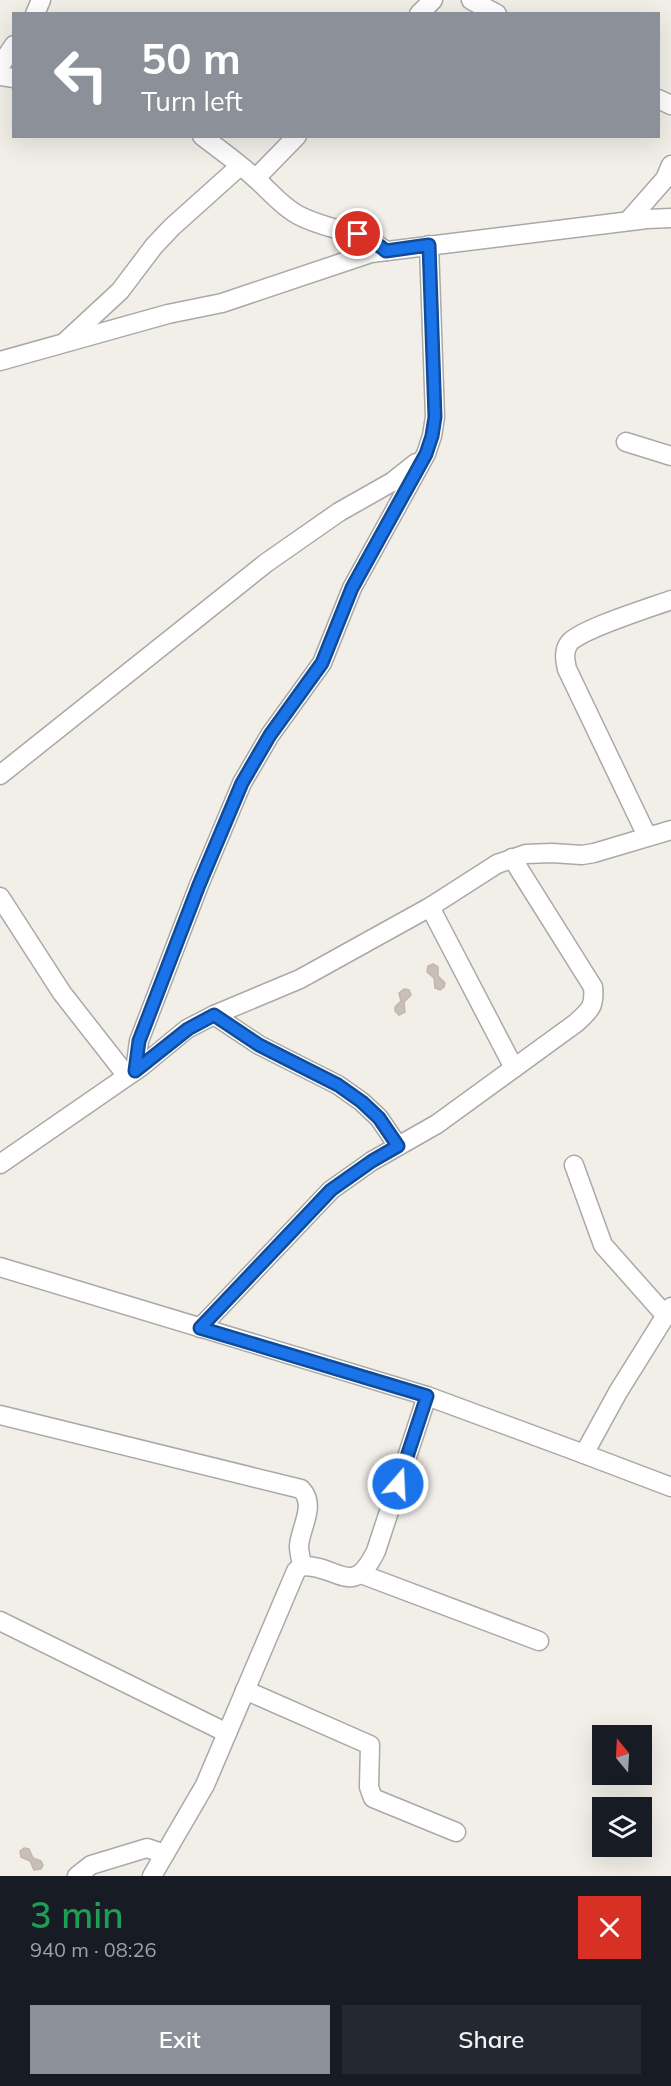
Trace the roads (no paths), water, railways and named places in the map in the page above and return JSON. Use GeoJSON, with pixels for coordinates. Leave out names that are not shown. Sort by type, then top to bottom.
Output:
{"type":"FeatureCollection","features":[{"type":"Feature","properties":{"kind":"street"},"geometry":{"type":"LineString","coordinates":[[421,12],[432,0]]}},
{"type":"Feature","properties":{"kind":"street"},"geometry":{"type":"LineString","coordinates":[[471,0],[493,12]]}},
{"type":"Feature","properties":{"kind":"street"},"geometry":{"type":"LineString","coordinates":[[0,66],[12,48]]}},
{"type":"Feature","properties":{"kind":"street"},"geometry":{"type":"LineString","coordinates":[[205,138],[256,178],[294,213],[307,220],[365,237],[386,251]]}},
{"type":"Feature","properties":{"kind":"street"},"geometry":{"type":"LineString","coordinates":[[256,178],[295,138]]}},
{"type":"Feature","properties":{"kind":"street"},"geometry":{"type":"LineString","coordinates":[[628,221],[665,179],[671,165]]}},
{"type":"Feature","properties":{"kind":"street"},"geometry":{"type":"LineString","coordinates":[[62,344],[120,291],[154,246],[172,227],[240,166]]}},
{"type":"Feature","properties":{"kind":"street"},"geometry":{"type":"LineString","coordinates":[[0,361],[168,314],[222,303],[371,254],[628,221],[671,218]]}},
{"type":"Feature","properties":{"kind":"street"},"geometry":{"type":"LineString","coordinates":[[131,1074],[139,1041],[199,885],[242,783],[270,735],[322,663],[352,588],[426,454],[435,417],[429,245]]}},
{"type":"Feature","properties":{"kind":"street"},"geometry":{"type":"LineString","coordinates":[[626,442],[671,456]]}},
{"type":"Feature","properties":{"kind":"street"},"geometry":{"type":"LineString","coordinates":[[0,775],[267,563],[339,513],[392,482],[426,454]]}},
{"type":"Feature","properties":{"kind":"street"},"geometry":{"type":"LineString","coordinates":[[0,1164],[131,1074],[188,1029],[214,1015],[300,979],[430,907],[497,864],[526,854],[582,855],[594,853],[664,834],[567,669],[565,650],[570,642],[588,631],[671,600]]}},
{"type":"Feature","properties":{"kind":"street"},"geometry":{"type":"LineString","coordinates":[[200,1328],[331,1190],[372,1161],[437,1124],[576,1023],[590,1010],[594,1001],[592,987],[512,858]]}},
{"type":"Feature","properties":{"kind":"street"},"geometry":{"type":"LineString","coordinates":[[0,897],[62,993],[131,1074]]}},
{"type":"Feature","properties":{"kind":"street"},"geometry":{"type":"LineString","coordinates":[[430,907],[514,1068]]}},
{"type":"Feature","properties":{"kind":"street"},"geometry":{"type":"LineString","coordinates":[[214,1015],[259,1045],[338,1085],[362,1102],[379,1118],[398,1146]]}},
{"type":"Feature","properties":{"kind":"street"},"geometry":{"type":"LineString","coordinates":[[574,1165],[603,1245],[668,1312],[618,1392],[584,1454]]}},
{"type":"Feature","properties":{"kind":"street"},"geometry":{"type":"LineString","coordinates":[[0,1267],[427,1396],[671,1487]]}},
{"type":"Feature","properties":{"kind":"street"},"geometry":{"type":"LineString","coordinates":[[361,1574],[369,1565],[375,1551],[427,1396]]}},
{"type":"Feature","properties":{"kind":"street"},"geometry":{"type":"LineString","coordinates":[[0,1416],[301,1490],[306,1494],[308,1501],[299,1546],[302,1566]]}},
{"type":"Feature","properties":{"kind":"street"},"geometry":{"type":"LineString","coordinates":[[152,1876],[205,1785],[291,1580],[302,1566],[311,1565],[348,1577],[361,1574],[539,1641]]}},
{"type":"Feature","properties":{"kind":"street"},"geometry":{"type":"LineString","coordinates":[[0,1621],[227,1733]]}},
{"type":"Feature","properties":{"kind":"street"},"geometry":{"type":"LineString","coordinates":[[245,1690],[370,1745],[369,1787],[373,1798],[456,1832]]}},
{"type":"Feature","properties":{"kind":"street"},"geometry":{"type":"LineString","coordinates":[[77,1876],[91,1865],[147,1848],[165,1854]]}}]}
